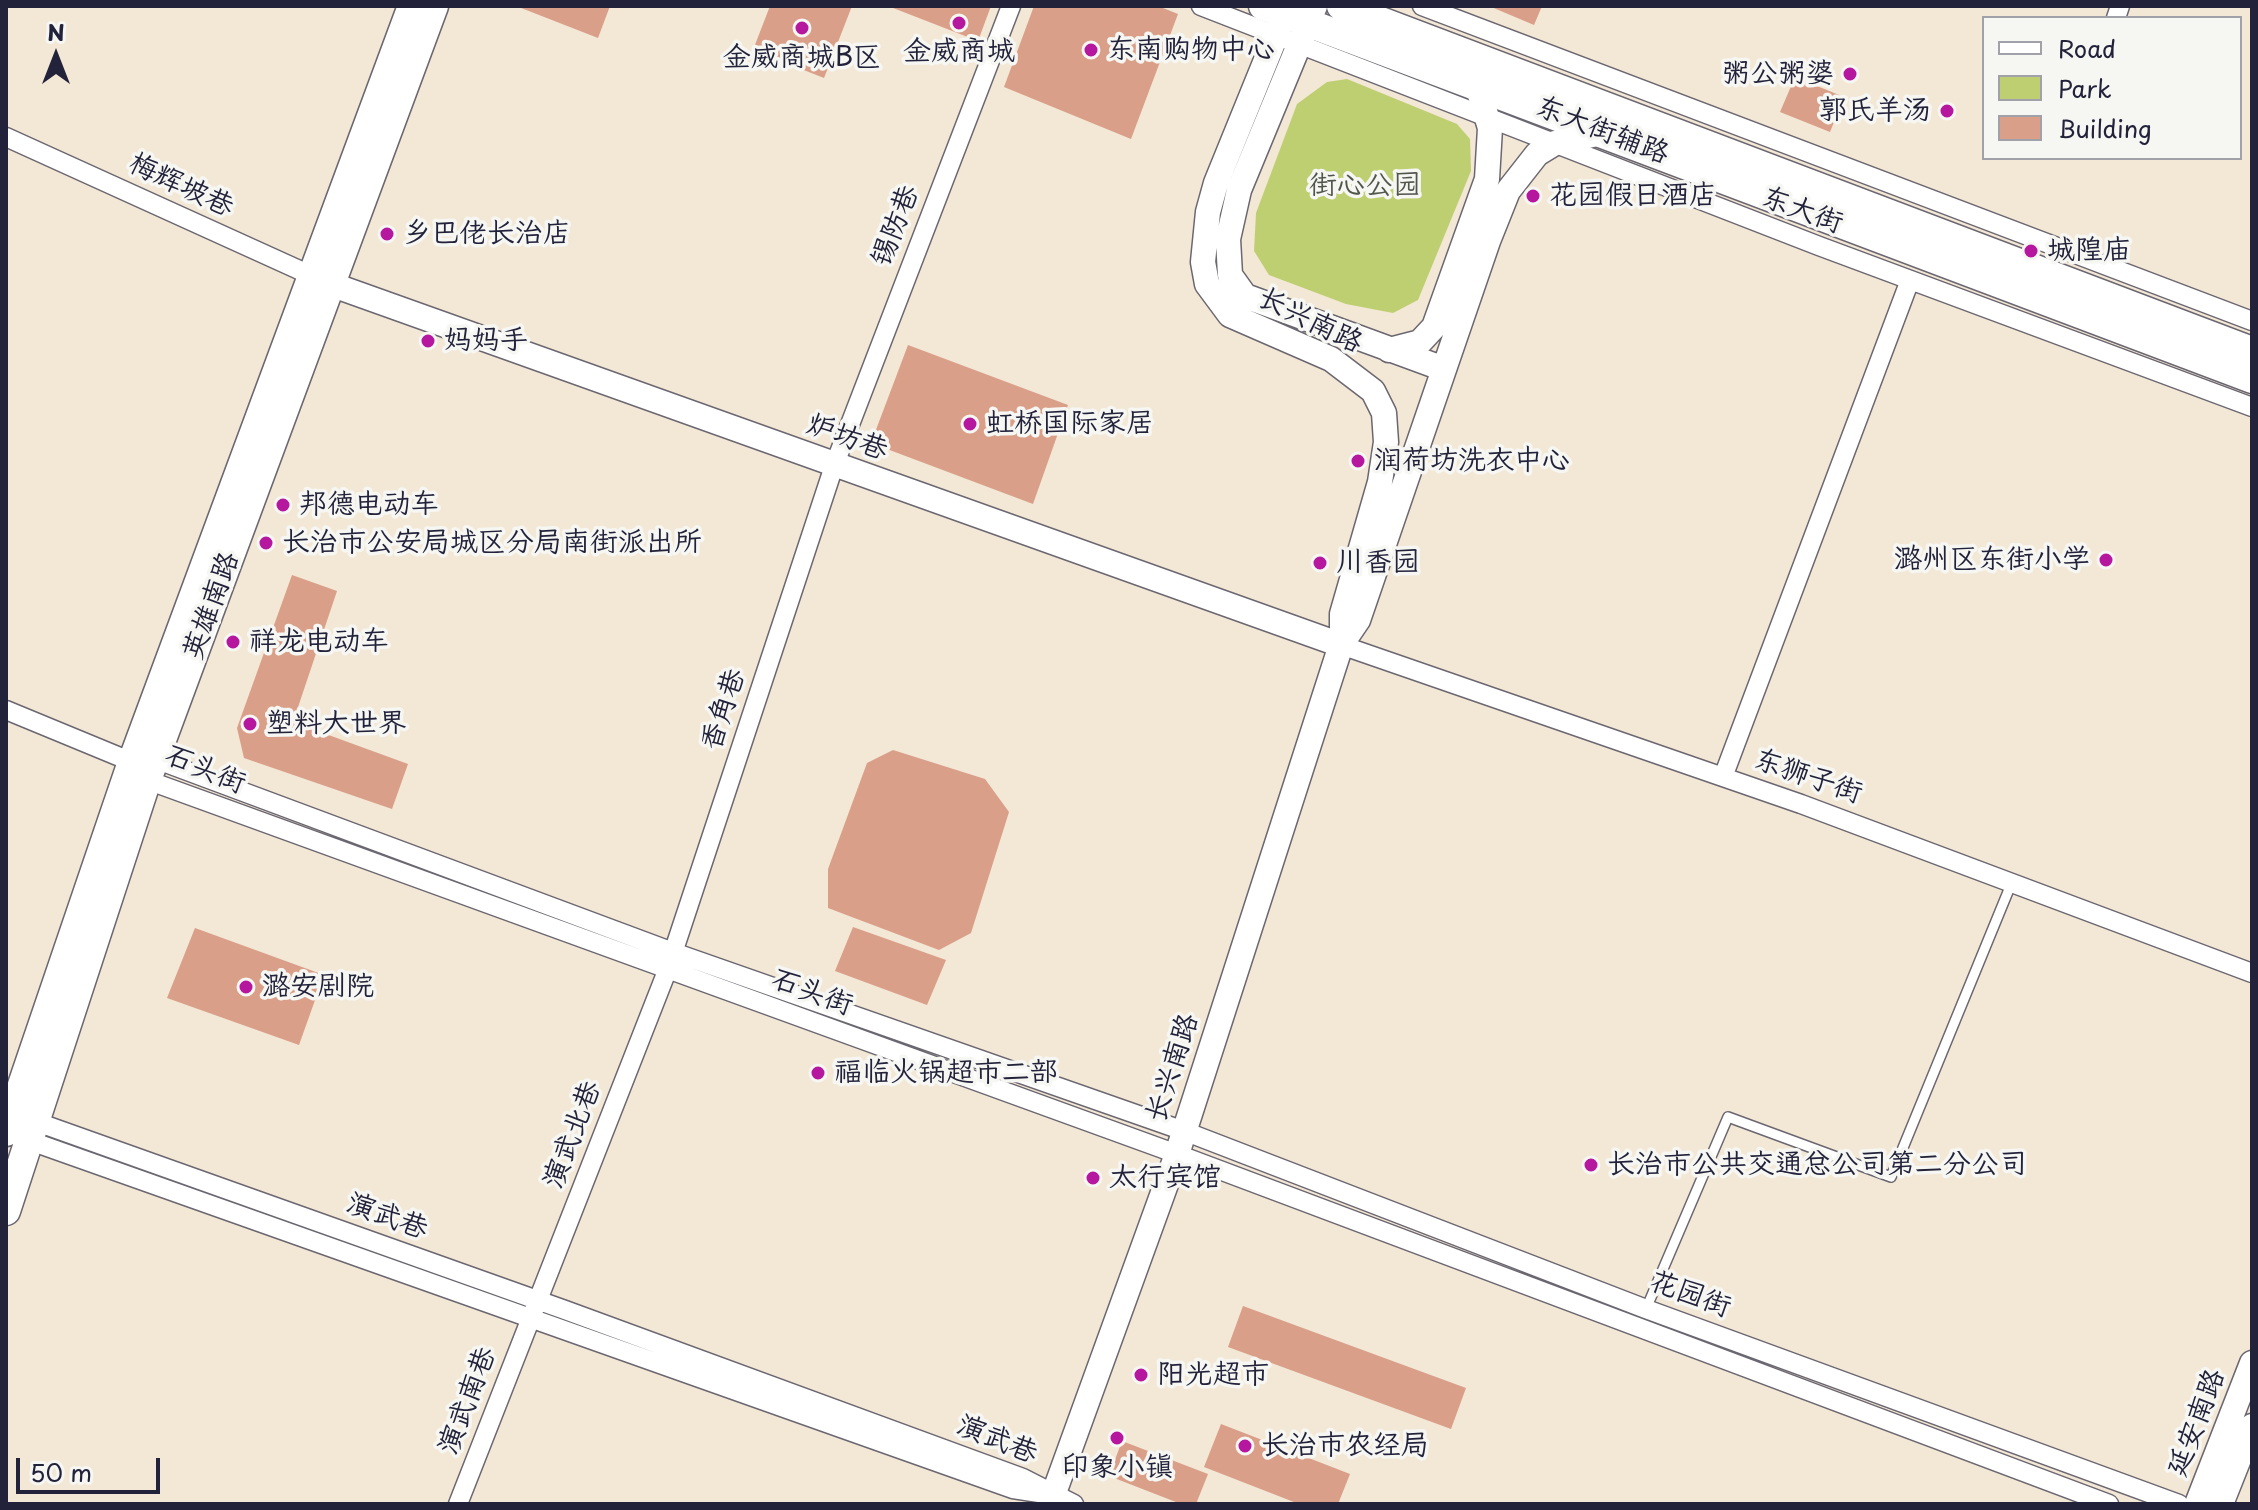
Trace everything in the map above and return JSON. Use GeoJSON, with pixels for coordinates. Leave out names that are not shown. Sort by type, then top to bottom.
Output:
{"type":"FeatureCollection","features":[{"type":"Feature","properties":{"kind":"main road","name":"英雄南路"},"geometry":{"type":"LineString","coordinates":[[323,281],[412,6]]}},
{"type":"Feature","properties":{"kind":"main road","name":"英雄南路"},"geometry":{"type":"LineString","coordinates":[[6,1211],[19,1131],[145,767],[323,281],[434,6]]}},
{"type":"Feature","properties":{"kind":"main road","name":"东大街"},"geometry":{"type":"LineString","coordinates":[[1341,6],[2252,351]]}},
{"type":"Feature","properties":{"kind":"main road","name":"东大街"},"geometry":{"type":"LineString","coordinates":[[1291,19],[2252,379]]}},
{"type":"Feature","properties":{"kind":"main road","name":"长兴南路"},"geometry":{"type":"LineString","coordinates":[[1291,19],[1239,190],[1228,239],[1230,275],[1245,296],[1444,369]]}},
{"type":"Feature","properties":{"kind":"main road","name":"长兴南路"},"geometry":{"type":"LineString","coordinates":[[1059,1501],[1181,1143],[1341,645],[1342,614],[1380,482],[1386,442],[1384,413],[1373,391],[1331,359],[1230,315],[1207,284],[1203,262],[1208,212],[1216,183],[1291,19]]}},
{"type":"Feature","properties":{"kind":"main road","name":"长兴南路"},"geometry":{"type":"LineString","coordinates":[[1389,350],[1420,342],[1434,327],[1487,179],[1491,148],[1478,88]]}},
{"type":"Feature","properties":{"kind":"main road","name":"长兴南路"},"geometry":{"type":"LineString","coordinates":[[1341,645],[1358,620],[1508,191],[1528,163],[1555,143],[1597,134]]}},
{"type":"Feature","properties":{"kind":"main road","name":"炉坊巷"},"geometry":{"type":"LineString","coordinates":[[323,281],[1341,645]]}},
{"type":"Feature","properties":{"kind":"main road","name":"延安南路"},"geometry":{"type":"LineString","coordinates":[[2197,1504],[2252,1363]]}},
{"type":"Feature","properties":{"kind":"main road","name":"延安南路"},"geometry":{"type":"LineString","coordinates":[[2221,1504],[2252,1426]]}},
{"type":"Feature","properties":{"kind":"street","name":"锡防巷"},"geometry":{"type":"LineString","coordinates":[[834,466],[1011,6]]}},
{"type":"Feature","properties":{"kind":"street","name":"东大街辅路"},"geometry":{"type":"LineString","coordinates":[[1201,6],[1291,19],[1486,116],[1910,280],[2252,407]]}},
{"type":"Feature","properties":{"kind":"street","name":"东大街辅路"},"geometry":{"type":"LineString","coordinates":[[1422,6],[2252,321]]}},
{"type":"Feature","properties":{"kind":"street","name":"梅辉坡巷"},"geometry":{"type":"LineString","coordinates":[[6,137],[323,281]]}},
{"type":"Feature","properties":{"kind":"street"},"geometry":{"type":"LineString","coordinates":[[1723,777],[1910,280]]}},
{"type":"Feature","properties":{"kind":"street","name":"香角巷"},"geometry":{"type":"LineString","coordinates":[[667,971],[834,466]]}},
{"type":"Feature","properties":{"kind":"street","name":"东狮子街"},"geometry":{"type":"LineString","coordinates":[[1341,645],[2013,881],[2252,973]]}},
{"type":"Feature","properties":{"kind":"street"},"geometry":{"type":"LineString","coordinates":[[6,710],[145,767]]}},
{"type":"Feature","properties":{"kind":"street","name":"石头街"},"geometry":{"type":"LineString","coordinates":[[145,767],[673,952],[1181,1143]]}},
{"type":"Feature","properties":{"kind":"street","name":"石头街"},"geometry":{"type":"LineString","coordinates":[[145,767],[667,971],[1181,1143]]}},
{"type":"Feature","properties":{"kind":"street","name":"演武北巷"},"geometry":{"type":"LineString","coordinates":[[530,1319],[667,971]]}},
{"type":"Feature","properties":{"kind":"street","name":"演武巷"},"geometry":{"type":"LineString","coordinates":[[19,1131],[538,1301],[1023,1478],[1059,1501]]}},
{"type":"Feature","properties":{"kind":"street","name":"演武巷"},"geometry":{"type":"LineString","coordinates":[[19,1131],[530,1319],[1013,1489],[1059,1501]]}},
{"type":"Feature","properties":{"kind":"street","name":"花园街"},"geometry":{"type":"LineString","coordinates":[[1181,1143],[2179,1504]]}},
{"type":"Feature","properties":{"kind":"street","name":"花园街"},"geometry":{"type":"LineString","coordinates":[[1181,1143],[1635,1325],[2109,1504]]}},
{"type":"Feature","properties":{"kind":"street","name":"演武南巷"},"geometry":{"type":"LineString","coordinates":[[458,1504],[530,1319]]}},
{"type":"Feature","properties":{"kind":"lane"},"geometry":{"type":"LineString","coordinates":[[1635,1325],[1646,1309],[1728,1117],[1891,1177],[2013,881]]}},
{"type":"Feature","properties":{"kind":"green space","name":"街心公园"},"geometry":{"type":"Polygon","coordinates":[[[1347,79],[1457,124],[1470,139],[1471,171],[1418,300],[1393,313],[1346,304],[1269,275],[1254,251],[1256,213],[1297,104],[1327,82],[1347,79]]]}},
{"type":"Feature","properties":{"kind":"building"},"geometry":{"type":"Polygon","coordinates":[[[516,6],[610,6],[598,38],[516,6]]]}},
{"type":"Feature","properties":{"kind":"building","name":"金威商城B区"},"geometry":{"type":"Polygon","coordinates":[[[770,6],[852,6],[824,78],[753,50],[770,6]]]}},
{"type":"Feature","properties":{"kind":"building","name":"金威商城"},"geometry":{"type":"Polygon","coordinates":[[[888,6],[991,6],[978,41],[888,6]]]}},
{"type":"Feature","properties":{"kind":"building","name":"东南购物中心"},"geometry":{"type":"Polygon","coordinates":[[[1034,6],[1158,6],[1178,14],[1131,139],[1004,87],[1034,6]]]}},
{"type":"Feature","properties":{"kind":"building"},"geometry":{"type":"Polygon","coordinates":[[[1489,6],[1542,6],[1534,25],[1489,6]]]}},
{"type":"Feature","properties":{"kind":"building"},"geometry":{"type":"Polygon","coordinates":[[[1795,77],[1844,97],[1830,132],[1780,112],[1795,77]]]}},
{"type":"Feature","properties":{"kind":"building","name":"虹桥国际家居"},"geometry":{"type":"Polygon","coordinates":[[[908,345],[1068,405],[1033,504],[871,443],[908,345]]]}},
{"type":"Feature","properties":{"kind":"building"},"geometry":{"type":"Polygon","coordinates":[[[292,575],[337,591],[293,722],[408,764],[392,809],[244,758],[237,728],[292,575]]]}},
{"type":"Feature","properties":{"kind":"building"},"geometry":{"type":"Polygon","coordinates":[[[893,750],[985,779],[1009,812],[971,933],[939,950],[828,908],[828,869],[867,763],[893,750]]]}},
{"type":"Feature","properties":{"kind":"building"},"geometry":{"type":"Polygon","coordinates":[[[853,927],[946,960],[927,1005],[835,971],[853,927]]]}},
{"type":"Feature","properties":{"kind":"building","name":"潞安剧院"},"geometry":{"type":"Polygon","coordinates":[[[195,928],[324,975],[299,1045],[167,998],[195,928]]]}},
{"type":"Feature","properties":{"kind":"building"},"geometry":{"type":"Polygon","coordinates":[[[1243,1306],[1466,1388],[1451,1429],[1228,1347],[1243,1306]]]}},
{"type":"Feature","properties":{"kind":"building","name":"长治市农经局"},"geometry":{"type":"Polygon","coordinates":[[[1221,1424],[1350,1474],[1338,1504],[1299,1504],[1204,1467],[1221,1424]]]}},
{"type":"Feature","properties":{"kind":"building"},"geometry":{"type":"Polygon","coordinates":[[[1122,1441],[1208,1474],[1196,1504],[1181,1504],[1109,1476],[1122,1441]]]}},
{"type":"Feature","properties":{"kind":"place","name":"金威商城"},"geometry":{"type":"Point","coordinates":[959,23]}},
{"type":"Feature","properties":{"kind":"place","name":"金威商城B区"},"geometry":{"type":"Point","coordinates":[802,28]}},
{"type":"Feature","properties":{"kind":"place","name":"东南购物中心"},"geometry":{"type":"Point","coordinates":[1091,50]}},
{"type":"Feature","properties":{"kind":"place","name":"粥公粥婆"},"geometry":{"type":"Point","coordinates":[1850,74]}},
{"type":"Feature","properties":{"kind":"place","name":"郭氏羊汤"},"geometry":{"type":"Point","coordinates":[1947,111]}},
{"type":"Feature","properties":{"kind":"place","name":"花园假日酒店"},"geometry":{"type":"Point","coordinates":[1533,196]}},
{"type":"Feature","properties":{"kind":"place","name":"乡巴佬长治店"},"geometry":{"type":"Point","coordinates":[387,234]}},
{"type":"Feature","properties":{"kind":"place","name":"城隍庙"},"geometry":{"type":"Point","coordinates":[2031,251]}},
{"type":"Feature","properties":{"kind":"place","name":"妈妈手"},"geometry":{"type":"Point","coordinates":[428,341]}},
{"type":"Feature","properties":{"kind":"place","name":"虹桥国际家居"},"geometry":{"type":"Point","coordinates":[970,424]}},
{"type":"Feature","properties":{"kind":"place","name":"润荷坊洗衣中心"},"geometry":{"type":"Point","coordinates":[1358,461]}},
{"type":"Feature","properties":{"kind":"place","name":"邦德电动车"},"geometry":{"type":"Point","coordinates":[283,505]}},
{"type":"Feature","properties":{"kind":"place","name":"长治市公安局城区分局南街派出所"},"geometry":{"type":"Point","coordinates":[266,543]}},
{"type":"Feature","properties":{"kind":"place","name":"潞州区东街小学"},"geometry":{"type":"Point","coordinates":[2106,560]}},
{"type":"Feature","properties":{"kind":"place","name":"川香园"},"geometry":{"type":"Point","coordinates":[1320,563]}},
{"type":"Feature","properties":{"kind":"place","name":"祥龙电动车"},"geometry":{"type":"Point","coordinates":[233,642]}},
{"type":"Feature","properties":{"kind":"place","name":"塑料大世界"},"geometry":{"type":"Point","coordinates":[250,724]}},
{"type":"Feature","properties":{"kind":"place","name":"潞安剧院"},"geometry":{"type":"Point","coordinates":[246,987]}},
{"type":"Feature","properties":{"kind":"place","name":"福临火锅超市二部"},"geometry":{"type":"Point","coordinates":[818,1073]}},
{"type":"Feature","properties":{"kind":"place","name":"长治市公共交通总公司第二分公司"},"geometry":{"type":"Point","coordinates":[1591,1165]}},
{"type":"Feature","properties":{"kind":"place","name":"太行宾馆"},"geometry":{"type":"Point","coordinates":[1093,1178]}},
{"type":"Feature","properties":{"kind":"place","name":"阳光超市"},"geometry":{"type":"Point","coordinates":[1141,1375]}},
{"type":"Feature","properties":{"kind":"place","name":"印象小镇"},"geometry":{"type":"Point","coordinates":[1117,1438]}},
{"type":"Feature","properties":{"kind":"place","name":"长治市农经局"},"geometry":{"type":"Point","coordinates":[1245,1446]}}]}
